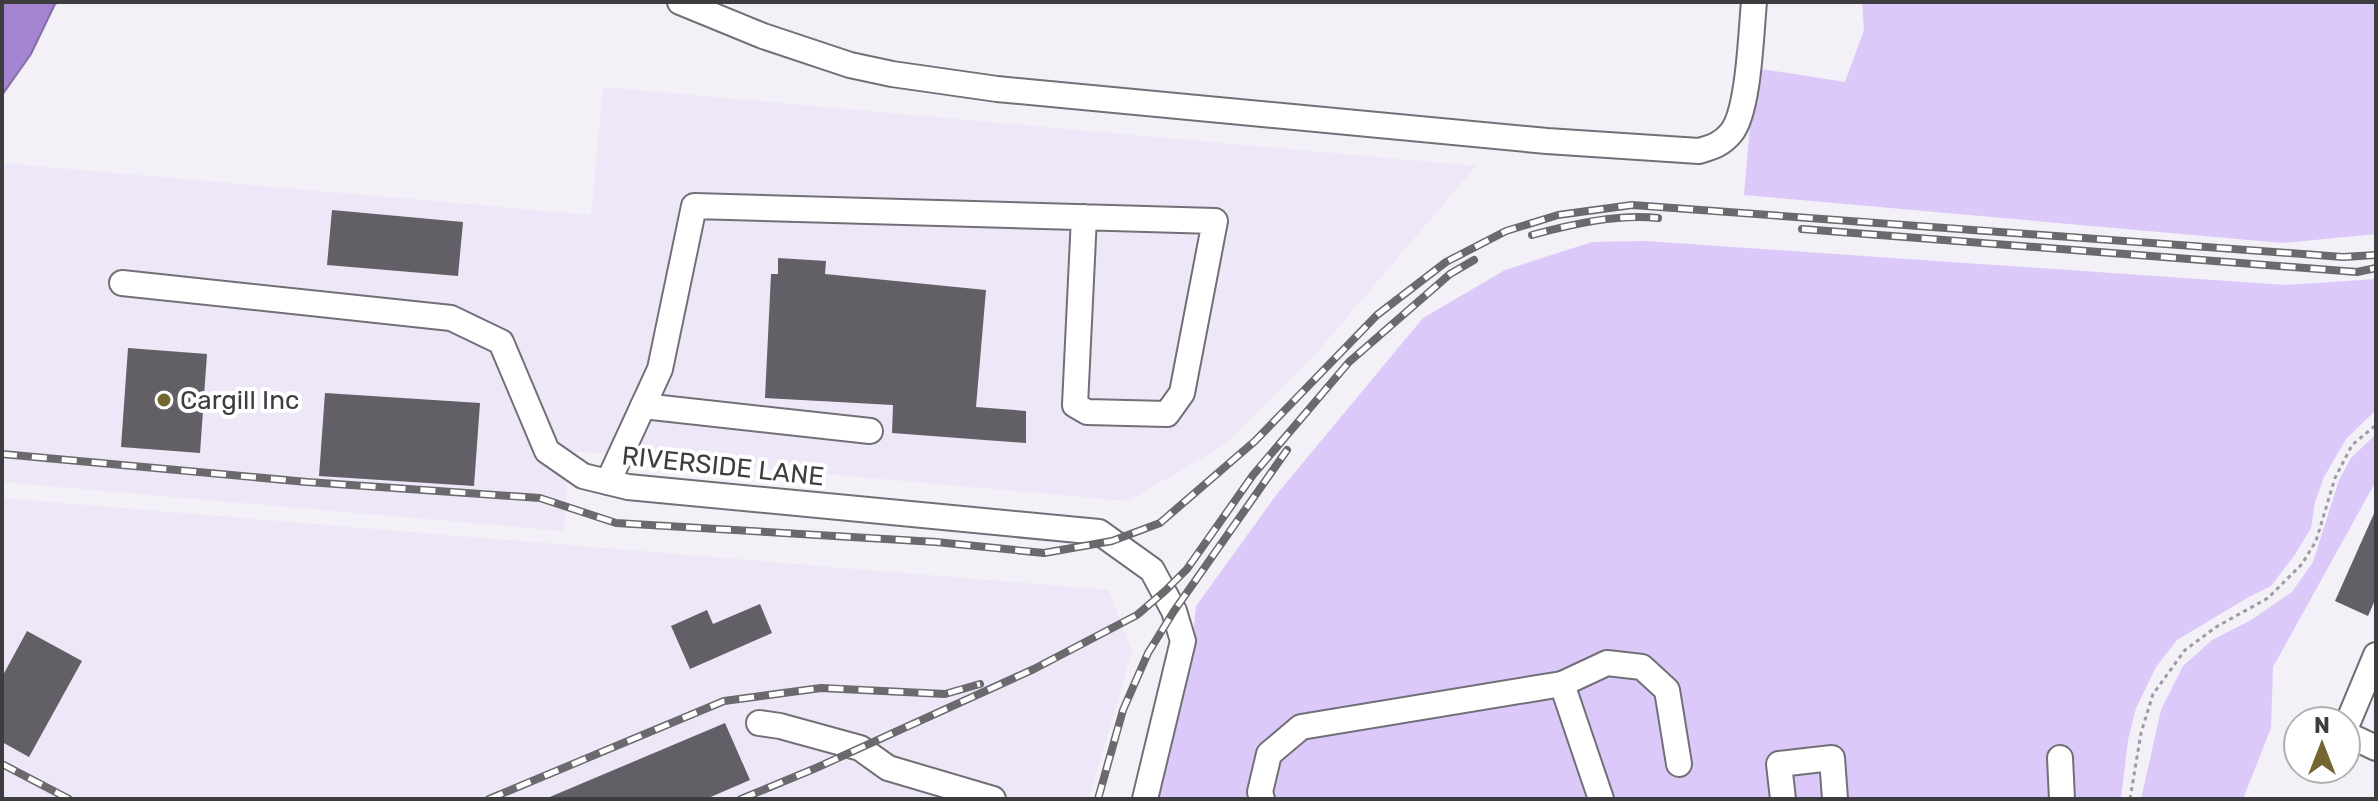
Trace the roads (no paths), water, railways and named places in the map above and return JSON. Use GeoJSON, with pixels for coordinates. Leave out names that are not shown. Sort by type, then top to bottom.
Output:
{"type":"FeatureCollection","features":[{"type":"Feature","properties":{"kind":"street"},"geometry":{"type":"LineString","coordinates":[[680,2],[763,36],[850,65],[892,74],[997,89],[1532,140],[1699,151],[1720,145],[1734,130],[1740,114],[1754,2]]}},
{"type":"Feature","properties":{"kind":"street"},"geometry":{"type":"LineString","coordinates":[[608,482],[660,369],[694,206],[1084,217],[1215,221],[1182,393],[1167,414],[1087,412],[1075,405],[1084,217]]}},
{"type":"Feature","properties":{"kind":"street","name":"RIVERSIDE LANE"},"geometry":{"type":"LineString","coordinates":[[122,283],[451,318],[501,342],[547,451],[583,476],[644,488],[1099,532],[1152,570],[1174,611],[1183,641],[1145,799]]}},
{"type":"Feature","properties":{"kind":"street"},"geometry":{"type":"LineString","coordinates":[[643,406],[870,431]]}},
{"type":"Feature","properties":{"kind":"street"},"geometry":{"type":"LineString","coordinates":[[2355,705],[2376,655]]}},
{"type":"Feature","properties":{"kind":"street"},"geometry":{"type":"LineString","coordinates":[[1262,799],[1260,792],[1269,754],[1301,727],[1562,684],[1607,663],[1642,667],[1667,690],[1679,764]]}},
{"type":"Feature","properties":{"kind":"street"},"geometry":{"type":"LineString","coordinates":[[1562,684],[1601,799]]}},
{"type":"Feature","properties":{"kind":"street"},"geometry":{"type":"LineString","coordinates":[[759,723],[860,748],[888,768],[993,799]]}},
{"type":"Feature","properties":{"kind":"street"},"geometry":{"type":"LineString","coordinates":[[1783,799],[1779,764],[1832,758],[1835,799]]}},
{"type":"Feature","properties":{"kind":"street"},"geometry":{"type":"LineString","coordinates":[[2060,758],[2062,799]]}},
{"type":"Feature","properties":{"kind":"railway"},"geometry":{"type":"LineString","coordinates":[[2,454],[307,482],[540,498],[616,523],[936,542],[1044,553],[1112,541],[1160,523],[1255,441],[1377,315],[1446,262],[1506,231],[1558,215],[1632,205],[2343,257],[2376,255]]}},
{"type":"Feature","properties":{"kind":"railway"},"geometry":{"type":"LineString","coordinates":[[1532,235],[1595,221],[1627,217],[1658,218]]}},
{"type":"Feature","properties":{"kind":"railway"},"geometry":{"type":"LineString","coordinates":[[1802,229],[2357,272],[2376,268]]}},
{"type":"Feature","properties":{"kind":"railway"},"geometry":{"type":"LineString","coordinates":[[741,799],[1034,669],[1137,615],[1187,569],[1253,475],[1349,362],[1450,274],[1474,260]]}},
{"type":"Feature","properties":{"kind":"railway"},"geometry":{"type":"LineString","coordinates":[[1098,799],[1123,710],[1148,653],[1287,450]]}},
{"type":"Feature","properties":{"kind":"railway"},"geometry":{"type":"LineString","coordinates":[[489,799],[724,701],[821,688],[945,694],[980,684]]}},
{"type":"Feature","properties":{"kind":"railway"},"geometry":{"type":"LineString","coordinates":[[2,764],[69,799]]}},
{"type":"Feature","properties":{"kind":"place","name":"Cargill Inc"},"geometry":{"type":"Point","coordinates":[164,400]}}]}
